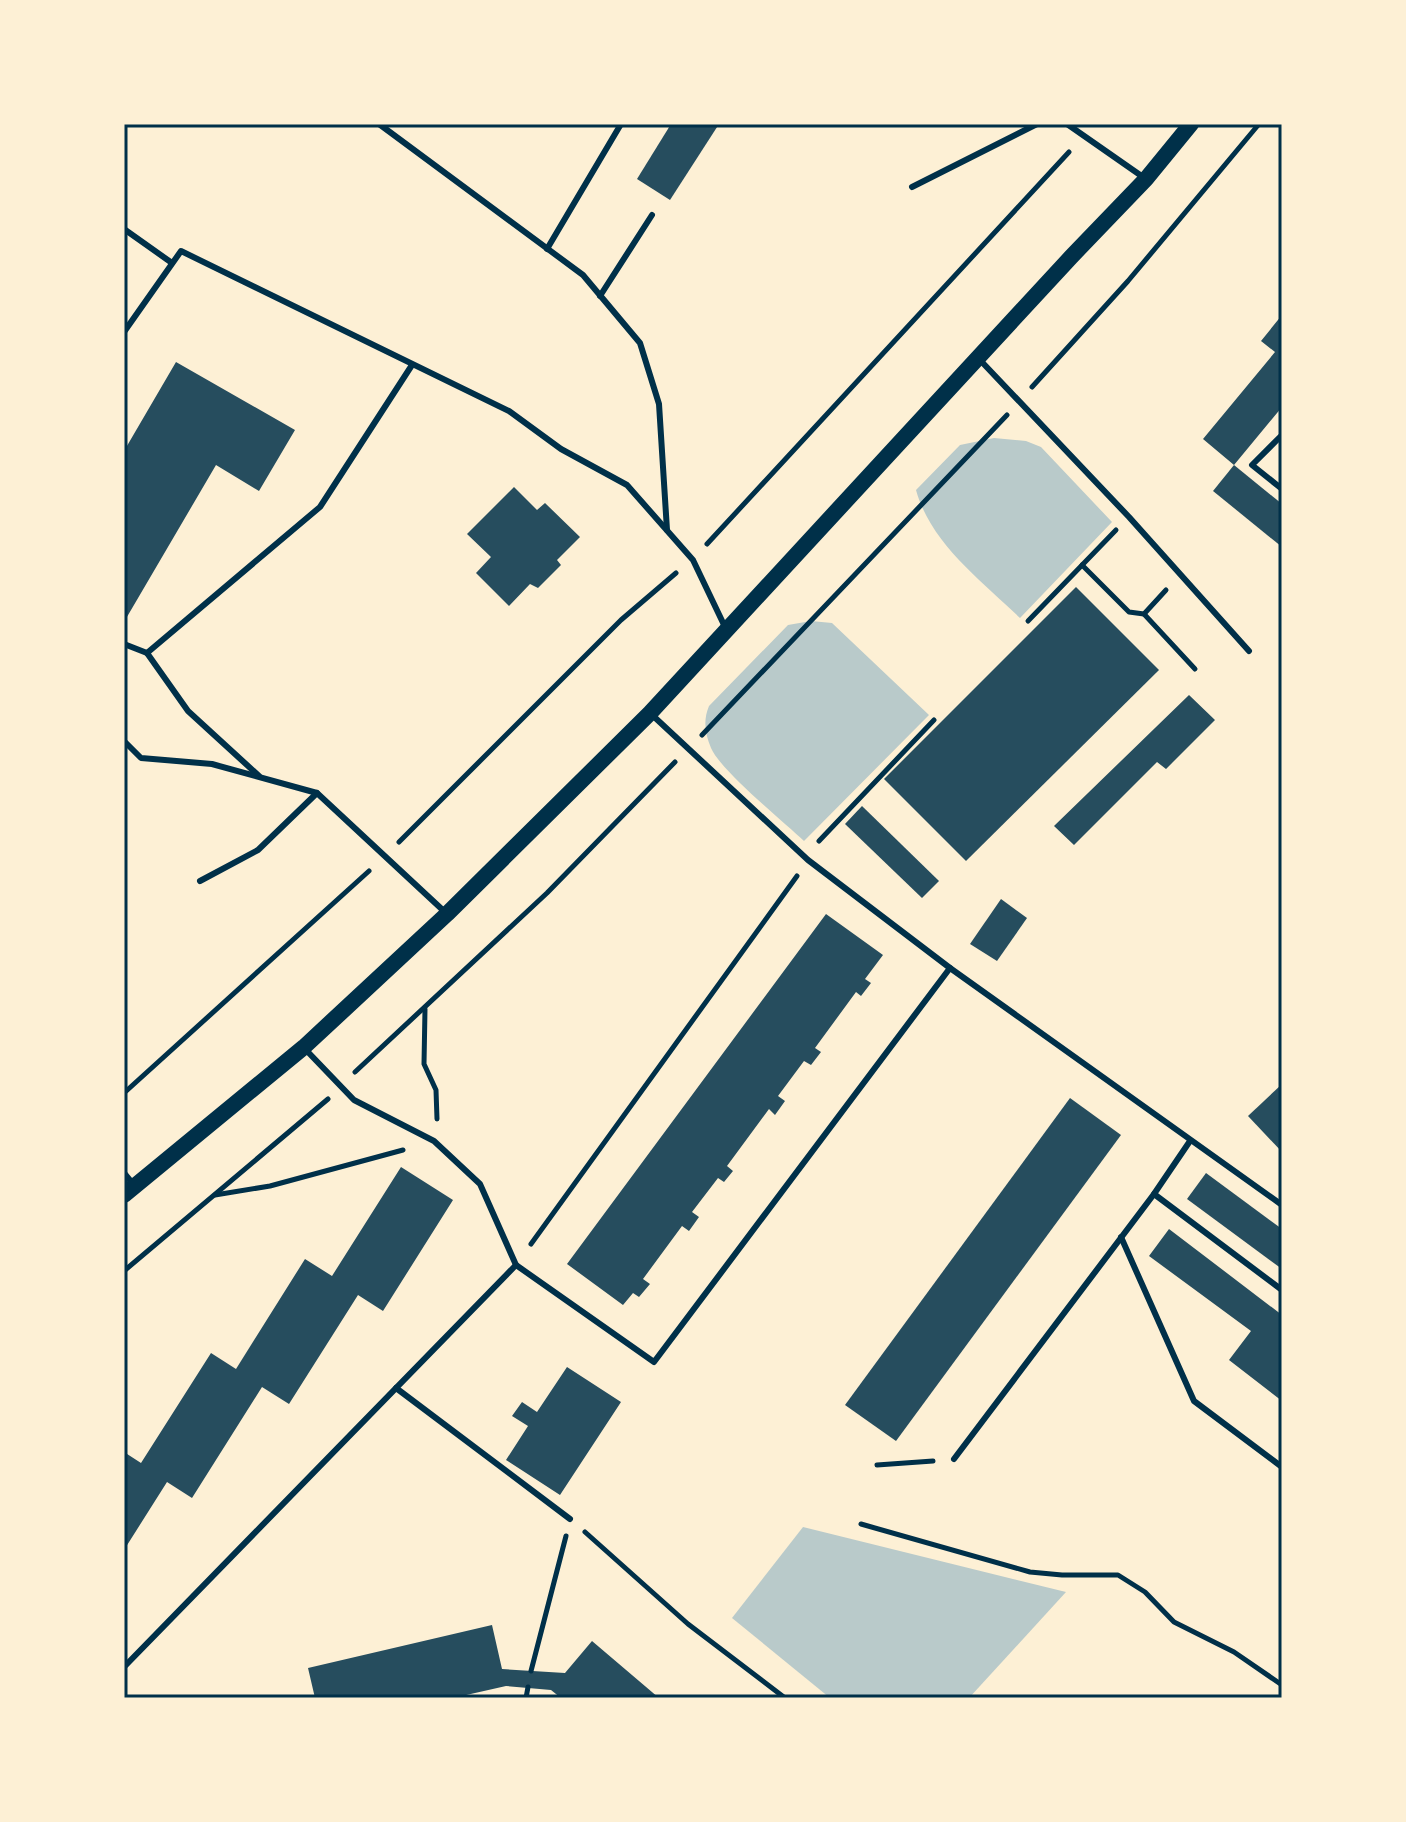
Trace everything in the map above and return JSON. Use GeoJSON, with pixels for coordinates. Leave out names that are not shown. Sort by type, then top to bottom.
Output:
{"type":"FeatureCollection","features":[{"type":"Feature","properties":{"kind":"main road"},"geometry":{"type":"LineString","coordinates":[[128,1185],[304,1047],[447,914],[650,713],[1146,179],[1191,124]]}},
{"type":"Feature","properties":{"kind":"lane"},"geometry":{"type":"LineString","coordinates":[[379,124],[583,275],[640,343],[659,404],[667,531]]}},
{"type":"Feature","properties":{"kind":"lane"},"geometry":{"type":"LineString","coordinates":[[547,249],[621,124]]}},
{"type":"Feature","properties":{"kind":"lane"},"geometry":{"type":"LineString","coordinates":[[912,187],[1037,124]]}},
{"type":"Feature","properties":{"kind":"lane"},"geometry":{"type":"LineString","coordinates":[[1067,124],[1146,179]]}},
{"type":"Feature","properties":{"kind":"lane"},"geometry":{"type":"LineString","coordinates":[[600,296],[652,215]]}},
{"type":"Feature","properties":{"kind":"lane"},"geometry":{"type":"LineString","coordinates":[[124,229],[172,263]]}},
{"type":"Feature","properties":{"kind":"lane"},"geometry":{"type":"LineString","coordinates":[[124,332],[181,251],[509,411],[561,449],[627,485],[693,560],[727,630]]}},
{"type":"Feature","properties":{"kind":"lane"},"geometry":{"type":"LineString","coordinates":[[978,358],[1129,517],[1249,651]]}},
{"type":"Feature","properties":{"kind":"lane"},"geometry":{"type":"LineString","coordinates":[[147,653],[320,507],[412,365]]}},
{"type":"Feature","properties":{"kind":"lane"},"geometry":{"type":"LineString","coordinates":[[1282,435],[1252,465],[1282,489]]}},
{"type":"Feature","properties":{"kind":"lane"},"geometry":{"type":"LineString","coordinates":[[124,644],[147,653],[188,711],[260,777]]}},
{"type":"Feature","properties":{"kind":"lane"},"geometry":{"type":"LineString","coordinates":[[650,713],[808,860],[950,968],[1282,1205]]}},
{"type":"Feature","properties":{"kind":"lane"},"geometry":{"type":"LineString","coordinates":[[124,741],[141,758],[212,764],[317,793],[447,914]]}},
{"type":"Feature","properties":{"kind":"lane"},"geometry":{"type":"LineString","coordinates":[[200,881],[258,850],[317,793]]}},
{"type":"Feature","properties":{"kind":"lane"},"geometry":{"type":"LineString","coordinates":[[304,1047],[354,1100],[434,1141],[480,1184],[516,1265],[654,1362],[950,968]]}},
{"type":"Feature","properties":{"kind":"lane"},"geometry":{"type":"LineString","coordinates":[[954,1459],[1154,1194],[1190,1141]]}},
{"type":"Feature","properties":{"kind":"lane"},"geometry":{"type":"LineString","coordinates":[[1154,1194],[1282,1290]]}},
{"type":"Feature","properties":{"kind":"lane"},"geometry":{"type":"LineString","coordinates":[[1121,1237],[1194,1401],[1282,1467]]}},
{"type":"Feature","properties":{"kind":"lane"},"geometry":{"type":"LineString","coordinates":[[124,1667],[516,1265]]}},
{"type":"Feature","properties":{"kind":"lane"},"geometry":{"type":"LineString","coordinates":[[396,1388],[570,1519]]}},
{"type":"Feature","properties":{"kind":"path"},"geometry":{"type":"LineString","coordinates":[[1025,395],[1128,281],[1259,124]]}},
{"type":"Feature","properties":{"kind":"path"},"geometry":{"type":"LineString","coordinates":[[124,1093],[385,857],[621,620],[693,560],[1084,135]]}},
{"type":"Feature","properties":{"kind":"path"},"geometry":{"type":"LineString","coordinates":[[124,1271],[320,1107],[547,893],[1015,406]]}},
{"type":"Feature","properties":{"kind":"path"},"geometry":{"type":"LineString","coordinates":[[1028,621],[1129,517]]}},
{"type":"Feature","properties":{"kind":"path"},"geometry":{"type":"LineString","coordinates":[[1082,565],[1129,612],[1144,614],[1195,669]]}},
{"type":"Feature","properties":{"kind":"path"},"geometry":{"type":"LineString","coordinates":[[1144,614],[1180,574]]}},
{"type":"Feature","properties":{"kind":"path"},"geometry":{"type":"LineString","coordinates":[[516,1265],[819,842],[934,720]]}},
{"type":"Feature","properties":{"kind":"path"},"geometry":{"type":"LineString","coordinates":[[214,1196],[270,1186],[434,1141],[436,1090],[424,1064],[425,1008]]}},
{"type":"Feature","properties":{"kind":"path"},"geometry":{"type":"LineString","coordinates":[[877,1465],[954,1459]]}},
{"type":"Feature","properties":{"kind":"path"},"geometry":{"type":"LineString","coordinates":[[531,1671],[570,1519],[688,1624],[785,1698]]}},
{"type":"Feature","properties":{"kind":"path"},"geometry":{"type":"LineString","coordinates":[[861,1524],[1030,1572],[1118,1575],[1145,1592],[1174,1622],[1234,1652],[1282,1685]]}},
{"type":"Feature","properties":{"kind":"path"},"geometry":{"type":"LineString","coordinates":[[526,1698],[528,1687]]}},
{"type":"Feature","properties":{"kind":"shaded area"},"geometry":{"type":"Polygon","coordinates":[[[994,438],[1026,441],[1041,447],[1112,522],[1020,618],[945,544],[933,528],[916,490],[960,445],[994,438]]]}},
{"type":"Feature","properties":{"kind":"shaded area"},"geometry":{"type":"Polygon","coordinates":[[[811,621],[832,623],[929,715],[804,841],[717,758],[709,743],[705,722],[709,706],[788,625],[811,621]]]}},
{"type":"Feature","properties":{"kind":"shaded area"},"geometry":{"type":"Polygon","coordinates":[[[803,1527],[1066,1592],[969,1698],[830,1698],[732,1618],[803,1527]]]}},
{"type":"Feature","properties":{"kind":"building"},"geometry":{"type":"Polygon","coordinates":[[[671,124],[719,124],[670,200],[637,179],[671,124]]]}},
{"type":"Feature","properties":{"kind":"building"},"geometry":{"type":"Polygon","coordinates":[[[1282,315],[1282,407],[1234,465],[1203,439],[1275,352],[1261,341],[1282,315]]]}},
{"type":"Feature","properties":{"kind":"building"},"geometry":{"type":"Polygon","coordinates":[[[176,362],[295,430],[259,491],[216,465],[124,622],[124,451],[176,362]]]}},
{"type":"Feature","properties":{"kind":"building"},"geometry":{"type":"Polygon","coordinates":[[[1234,465],[1282,504],[1282,547],[1213,491],[1234,465]]]}},
{"type":"Feature","properties":{"kind":"building"},"geometry":{"type":"Polygon","coordinates":[[[514,487],[537,510],[545,503],[580,537],[557,560],[561,565],[538,588],[530,584],[509,606],[476,573],[491,557],[467,534],[514,487]]]}},
{"type":"Feature","properties":{"kind":"building"},"geometry":{"type":"Polygon","coordinates":[[[1076,587],[1159,670],[966,861],[884,779],[1076,587]]]}},
{"type":"Feature","properties":{"kind":"building"},"geometry":{"type":"Polygon","coordinates":[[[1189,695],[1215,720],[1166,769],[1157,762],[1074,845],[1054,826],[1189,695]]]}},
{"type":"Feature","properties":{"kind":"building"},"geometry":{"type":"Polygon","coordinates":[[[862,806],[939,881],[922,898],[845,824],[862,806]]]}},
{"type":"Feature","properties":{"kind":"building"},"geometry":{"type":"Polygon","coordinates":[[[1001,899],[1027,918],[997,961],[970,944],[1001,899]]]}},
{"type":"Feature","properties":{"kind":"building"},"geometry":{"type":"Polygon","coordinates":[[[826,914],[883,955],[865,979],[871,983],[861,996],[856,992],[815,1048],[821,1052],[811,1065],[804,1061],[778,1096],[785,1101],[775,1115],[769,1109],[727,1166],[733,1171],[724,1182],[718,1178],[692,1212],[699,1217],[689,1231],[682,1226],[643,1279],[650,1284],[639,1297],[633,1293],[623,1305],[567,1264],[826,914]]]}},
{"type":"Feature","properties":{"kind":"building"},"geometry":{"type":"Polygon","coordinates":[[[1282,1084],[1282,1152],[1248,1116],[1282,1084]]]}},
{"type":"Feature","properties":{"kind":"building"},"geometry":{"type":"Polygon","coordinates":[[[1070,1098],[1121,1135],[896,1441],[845,1405],[1070,1098]]]}},
{"type":"Feature","properties":{"kind":"building"},"geometry":{"type":"Polygon","coordinates":[[[401,1167],[453,1200],[383,1311],[358,1295],[289,1404],[262,1387],[192,1498],[167,1482],[124,1550],[124,1452],[141,1463],[211,1353],[236,1369],[305,1259],[332,1276],[401,1167]]]}},
{"type":"Feature","properties":{"kind":"building"},"geometry":{"type":"Polygon","coordinates":[[[1206,1173],[1282,1229],[1282,1269],[1187,1199],[1206,1173]]]}},
{"type":"Feature","properties":{"kind":"building"},"geometry":{"type":"Polygon","coordinates":[[[1169,1229],[1282,1315],[1282,1401],[1229,1360],[1251,1331],[1149,1256],[1169,1229]]]}},
{"type":"Feature","properties":{"kind":"building"},"geometry":{"type":"Polygon","coordinates":[[[567,1367],[621,1402],[560,1495],[506,1460],[528,1426],[512,1416],[522,1402],[537,1412],[567,1367]]]}},
{"type":"Feature","properties":{"kind":"building"},"geometry":{"type":"Polygon","coordinates":[[[492,1625],[502,1669],[565,1673],[592,1641],[659,1698],[561,1698],[551,1690],[506,1686],[453,1698],[315,1698],[308,1668],[492,1625]]]}}]}
